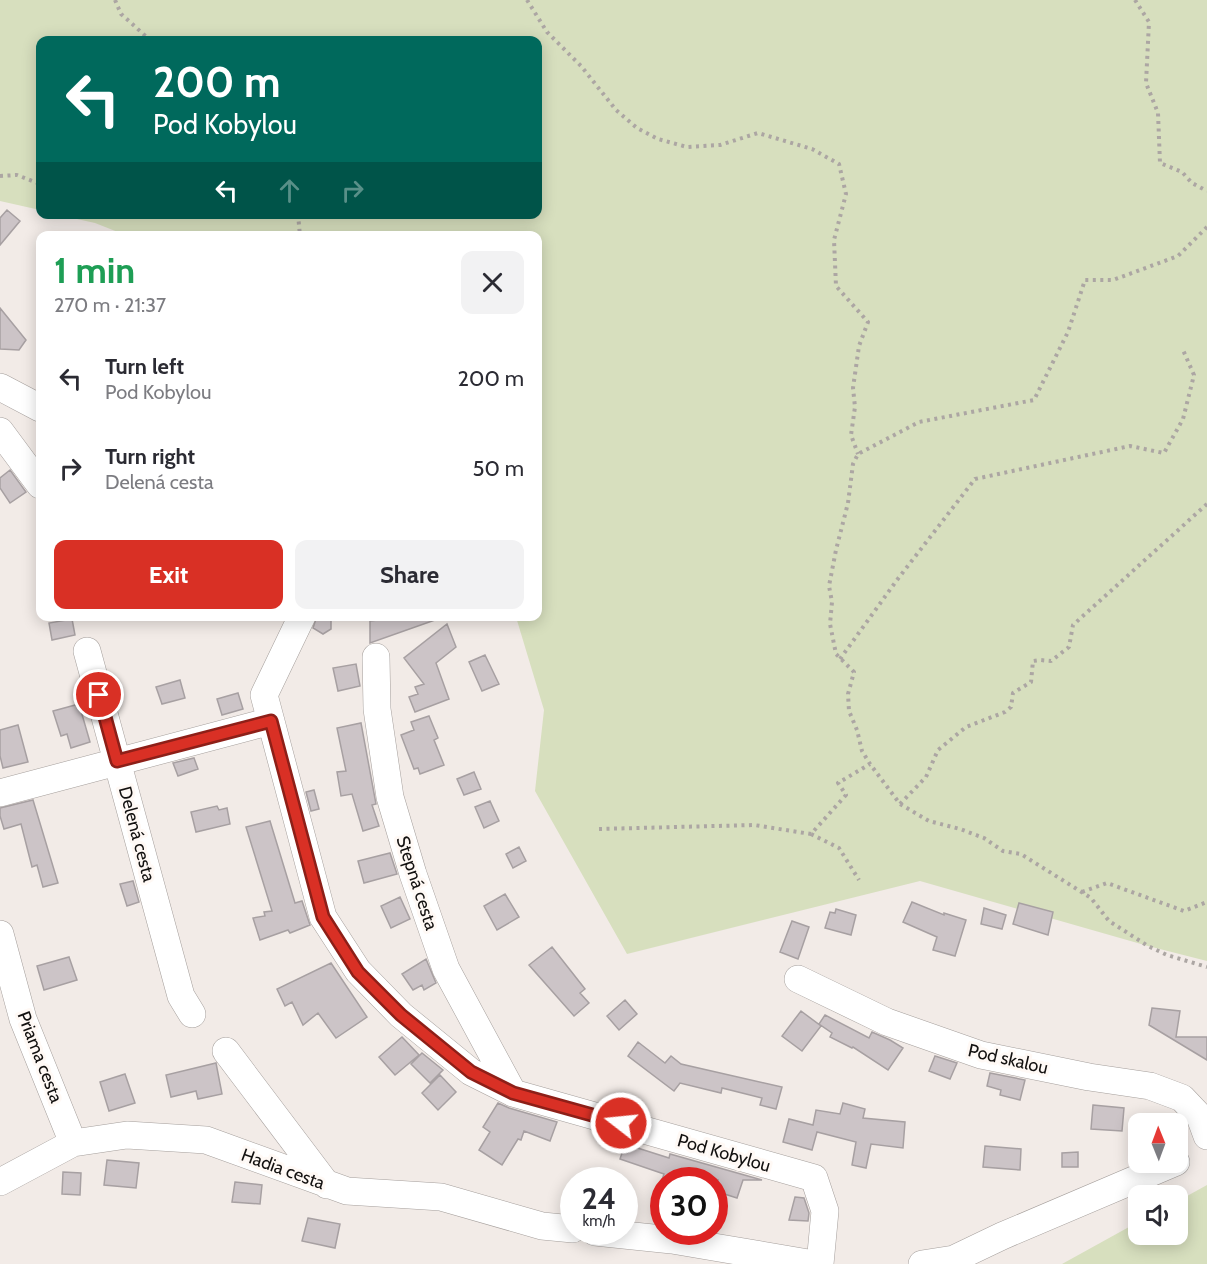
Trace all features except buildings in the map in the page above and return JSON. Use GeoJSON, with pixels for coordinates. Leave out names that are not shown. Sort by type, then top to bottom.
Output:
{"type":"FeatureCollection","features":[{"type":"Feature","properties":{"kind":"street"},"geometry":{"type":"LineString","coordinates":[[0,387],[36,406]]}},
{"type":"Feature","properties":{"kind":"street"},"geometry":{"type":"LineString","coordinates":[[0,431],[36,480]]}},
{"type":"Feature","properties":{"kind":"street","name":"Pod Kobylou"},"geometry":{"type":"LineString","coordinates":[[300,621],[264,695],[323,917],[358,972],[401,1015],[471,1072],[513,1093],[814,1178],[825,1211],[819,1264]]}},
{"type":"Feature","properties":{"kind":"street","name":"Delená cesta"},"geometry":{"type":"LineString","coordinates":[[87,651],[182,996],[192,1014]]}},
{"type":"Feature","properties":{"kind":"street","name":"Stepná cesta"},"geometry":{"type":"LineString","coordinates":[[376,657],[377,709],[390,797],[413,874],[446,969],[513,1093]]}},
{"type":"Feature","properties":{"kind":"street"},"geometry":{"type":"LineString","coordinates":[[0,793],[271,721]]}},
{"type":"Feature","properties":{"kind":"street","name":"Priama cesta"},"geometry":{"type":"LineString","coordinates":[[0,934],[23,1019],[73,1143]]}},
{"type":"Feature","properties":{"kind":"street","name":"Pod skalou"},"geometry":{"type":"LineString","coordinates":[[798,979],[886,1022],[981,1055],[1089,1077],[1150,1086],[1182,1098],[1200,1117],[1207,1136]]}},
{"type":"Feature","properties":{"kind":"street"},"geometry":{"type":"LineString","coordinates":[[226,1051],[327,1185]]}},
{"type":"Feature","properties":{"kind":"street","name":"Hadia cesta"},"geometry":{"type":"LineString","coordinates":[[0,1182],[73,1143],[127,1135],[206,1140],[347,1191],[441,1197],[542,1226],[560,1228]]}},
{"type":"Feature","properties":{"kind":"street"},"geometry":{"type":"LineString","coordinates":[[1188,1157],[1207,1149]]}},
{"type":"Feature","properties":{"kind":"street"},"geometry":{"type":"LineString","coordinates":[[922,1264],[954,1259],[1002,1236],[1151,1173]]}},
{"type":"Feature","properties":{"kind":"street"},"geometry":{"type":"LineString","coordinates":[[638,1236],[814,1264]]}},
{"type":"Feature","properties":{"kind":"path"},"geometry":{"type":"LineString","coordinates":[[115,0],[122,14],[146,36]]}},
{"type":"Feature","properties":{"kind":"path"},"geometry":{"type":"LineString","coordinates":[[527,0],[547,32],[581,66],[616,110],[637,129],[658,139],[687,147],[720,145],[758,133],[812,149],[839,164],[846,194],[834,240],[836,286],[868,322],[859,346],[853,388],[855,406],[851,435],[858,454]]}},
{"type":"Feature","properties":{"kind":"path"},"geometry":{"type":"LineString","coordinates":[[1135,0],[1149,22],[1146,83],[1158,113],[1160,163],[1182,172],[1192,183],[1207,191]]}},
{"type":"Feature","properties":{"kind":"path"},"geometry":{"type":"LineString","coordinates":[[0,176],[17,175],[36,182]]}},
{"type":"Feature","properties":{"kind":"path"},"geometry":{"type":"LineString","coordinates":[[1207,227],[1178,256],[1113,280],[1085,280],[1068,332],[1034,400],[919,422],[858,454],[853,464],[848,503],[830,586],[832,602],[830,624],[836,654],[854,672],[848,694],[849,711],[862,751],[900,804],[929,821],[960,829],[984,838],[1003,850],[1021,854],[1091,898],[1108,921],[1148,946],[1167,955],[1207,967]]}},
{"type":"Feature","properties":{"kind":"path"},"geometry":{"type":"LineString","coordinates":[[840,659],[897,580],[975,479],[1130,446],[1164,453],[1183,419],[1194,375],[1183,350]]}},
{"type":"Feature","properties":{"kind":"path"},"geometry":{"type":"LineString","coordinates":[[900,804],[927,777],[938,750],[966,727],[1005,712],[1011,707],[1013,693],[1031,682],[1033,662],[1051,661],[1069,647],[1072,625],[1207,504]]}},
{"type":"Feature","properties":{"kind":"path"},"geometry":{"type":"LineString","coordinates":[[811,834],[846,795],[838,783],[870,764]]}},
{"type":"Feature","properties":{"kind":"path"},"geometry":{"type":"LineString","coordinates":[[598,829],[754,825],[811,834],[839,849],[859,880]]}},
{"type":"Feature","properties":{"kind":"path"},"geometry":{"type":"LineString","coordinates":[[1082,892],[1107,884],[1184,911],[1207,902]]}},
{"type":"Feature","properties":{"kind":"green space"},"geometry":{"type":"Polygon","coordinates":[[[0,0],[1207,0],[1207,961],[920,881],[627,954],[535,791],[544,710],[517,621],[542,621],[542,231],[115,231],[77,219],[542,219],[542,36],[36,36],[36,209],[0,201],[0,0]]]}},
{"type":"Feature","properties":{"kind":"green space"},"geometry":{"type":"Polygon","coordinates":[[[1207,1185],[1207,1264],[1062,1264],[1128,1228],[1128,1245],[1188,1245],[1188,1195],[1207,1185]]]}},
{"type":"Feature","properties":{"kind":"route"},"geometry":{"type":"LineString","coordinates":[[99,695],[117,761],[271,721],[323,917],[358,972],[401,1015],[471,1072],[513,1093],[621,1123]]}}]}
